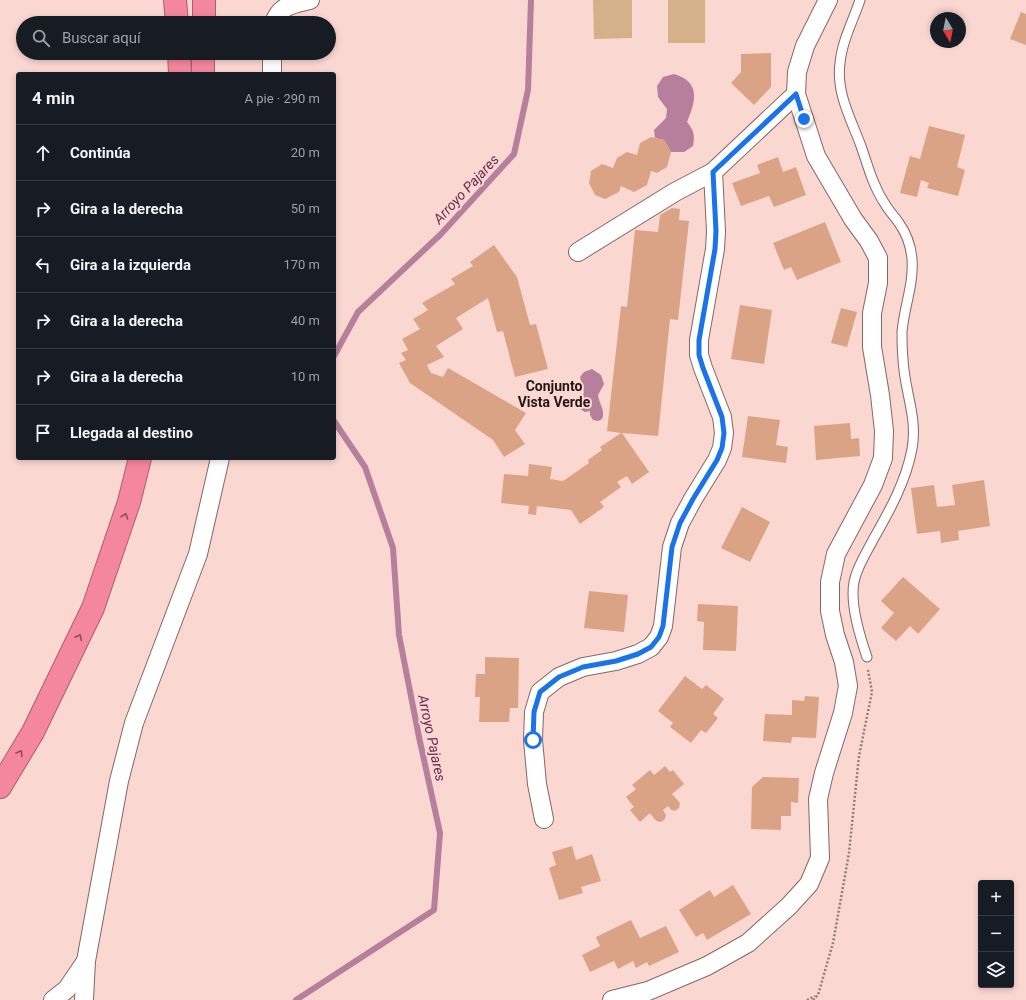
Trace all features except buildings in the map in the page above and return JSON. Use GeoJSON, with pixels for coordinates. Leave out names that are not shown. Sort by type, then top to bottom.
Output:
{"type":"FeatureCollection","features":[{"type":"Feature","properties":{"kind":"highway"},"geometry":{"type":"LineString","coordinates":[[175,0],[176,16]]}},
{"type":"Feature","properties":{"kind":"highway"},"geometry":{"type":"LineString","coordinates":[[204,0],[204,16]]}},
{"type":"Feature","properties":{"kind":"highway"},"geometry":{"type":"LineString","coordinates":[[179,60],[180,72]]}},
{"type":"Feature","properties":{"kind":"highway"},"geometry":{"type":"LineString","coordinates":[[203,60],[203,72]]}},
{"type":"Feature","properties":{"kind":"highway"},"geometry":{"type":"LineString","coordinates":[[0,787],[33,732],[93,608],[130,502],[140,460]]}},
{"type":"Feature","properties":{"kind":"street"},"geometry":{"type":"LineString","coordinates":[[276,16],[288,5],[310,0]]}},
{"type":"Feature","properties":{"kind":"street"},"geometry":{"type":"LineString","coordinates":[[612,1000],[648,991],[707,966],[748,943],[789,906],[809,884],[820,858],[818,799],[824,774],[843,713],[848,686],[844,662],[830,611],[830,582],[836,554],[876,479],[883,458],[884,431],[872,347],[872,313],[878,283],[878,258],[816,156],[796,94],[797,72],[805,46],[828,0]]}},
{"type":"Feature","properties":{"kind":"street"},"geometry":{"type":"LineString","coordinates":[[272,60],[272,72]]}},
{"type":"Feature","properties":{"kind":"street"},"geometry":{"type":"LineString","coordinates":[[578,252],[676,192],[713,172],[796,94]]}},
{"type":"Feature","properties":{"kind":"street"},"geometry":{"type":"LineString","coordinates":[[544,819],[537,784],[533,740],[534,712],[540,692],[559,677],[583,667],[616,661],[638,654],[651,647],[659,637],[663,626],[672,547],[680,523],[717,460],[722,448],[724,433],[722,417],[699,355],[699,340],[715,249],[716,231],[713,172]]}},
{"type":"Feature","properties":{"kind":"street"},"geometry":{"type":"LineString","coordinates":[[84,1000],[86,961],[119,781],[134,722],[198,554],[220,460]]}},
{"type":"Feature","properties":{"kind":"street"},"geometry":{"type":"LineString","coordinates":[[53,1000],[67,989],[86,961]]}},
{"type":"Feature","properties":{"kind":"lane"},"geometry":{"type":"LineString","coordinates":[[860,0],[844,42],[840,64],[845,108],[861,145],[872,180],[885,204],[900,225],[908,241],[912,258],[912,275],[902,331],[902,362],[912,416],[912,448],[908,465],[896,498],[859,567],[854,583],[856,620],[867,657]]}},
{"type":"Feature","properties":{"kind":"path"},"geometry":{"type":"LineString","coordinates":[[813,1000],[818,995],[834,943],[849,853],[859,756],[872,692],[867,657]]}},
{"type":"Feature","properties":{"kind":"path"},"geometry":{"type":"LineString","coordinates":[[807,1000],[818,995]]}},
{"type":"Feature","properties":{"kind":"shaded area"},"geometry":{"type":"Polygon","coordinates":[[[593,0],[632,0],[632,38],[594,39],[593,0]]]}},
{"type":"Feature","properties":{"kind":"shaded area"},"geometry":{"type":"Polygon","coordinates":[[[668,0],[705,0],[705,43],[668,43],[668,0]]]}},
{"type":"Feature","properties":{"kind":"shaded area"},"geometry":{"type":"Polygon","coordinates":[[[674,74],[683,77],[689,82],[694,93],[693,107],[687,122],[693,133],[693,146],[684,152],[671,152],[664,140],[655,138],[654,130],[666,118],[667,109],[658,97],[657,86],[663,77],[674,74]]]}},
{"type":"Feature","properties":{"kind":"shaded area"},"geometry":{"type":"Polygon","coordinates":[[[592,369],[601,375],[604,384],[598,395],[603,410],[603,416],[602,419],[598,421],[593,420],[590,415],[590,411],[585,412],[580,409],[580,403],[584,392],[580,377],[584,372],[592,369]]]}},
{"type":"Feature","properties":{"kind":"waterway","name":"Arroyo Pajares"},"geometry":{"type":"LineString","coordinates":[[336,352],[358,312],[441,234],[514,154],[528,90],[531,0]]}},
{"type":"Feature","properties":{"kind":"waterway","name":"Arroyo Pajares"},"geometry":{"type":"LineString","coordinates":[[296,1000],[434,910],[440,833],[399,635],[393,548],[365,467],[336,424]]}},
{"type":"Feature","properties":{"kind":"district","name":"Conjunto Vista Verde"},"geometry":{"type":"Point","coordinates":[554,394]}},
{"type":"Feature","properties":{"kind":"route"},"geometry":{"type":"LineString","coordinates":[[533,740],[534,712],[540,692],[559,677],[583,667],[616,661],[638,654],[651,647],[659,637],[663,626],[672,547],[680,523],[717,460],[722,448],[724,433],[722,417],[699,355],[699,340],[715,249],[716,231],[713,172],[796,94],[804,119]]}}]}
